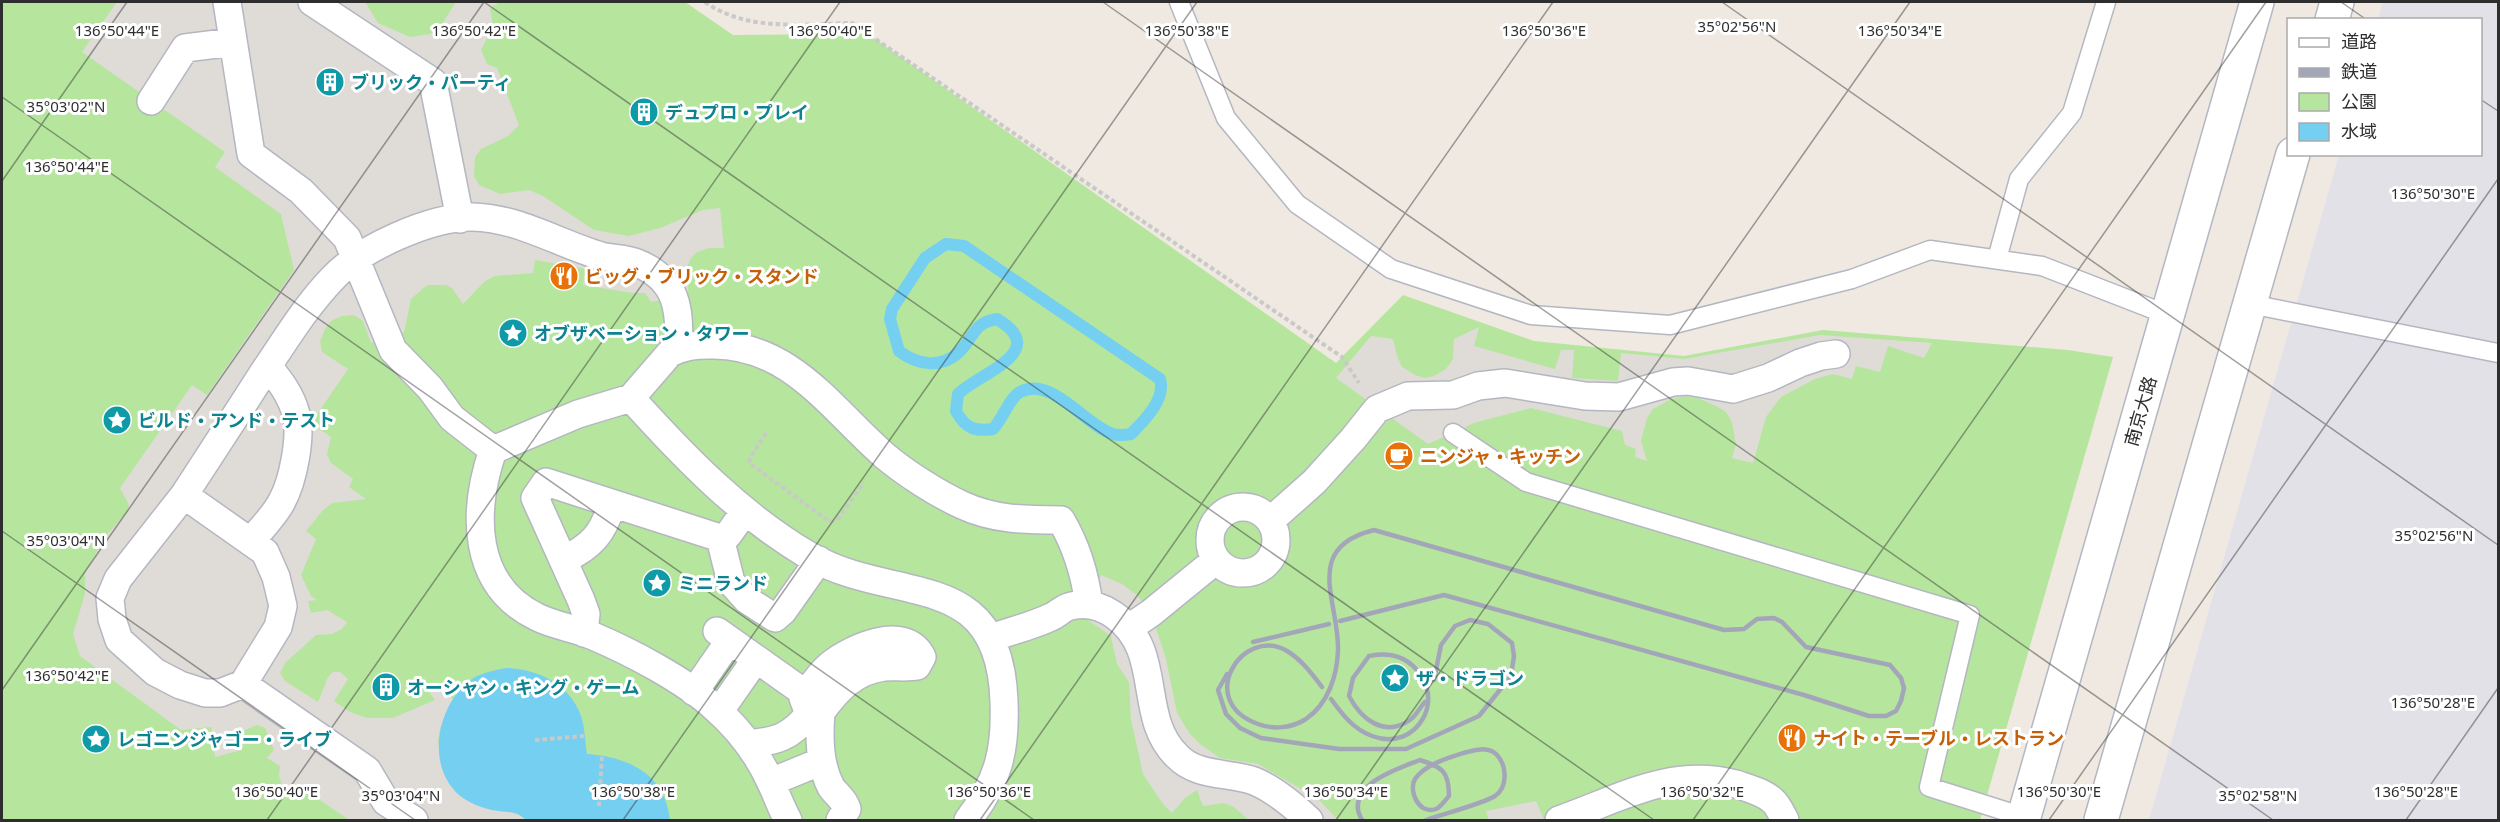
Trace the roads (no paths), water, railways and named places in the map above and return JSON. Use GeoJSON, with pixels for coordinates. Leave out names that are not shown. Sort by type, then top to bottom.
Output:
{"type":"FeatureCollection","features":[{"type":"Feature","properties":{"kind":"street"},"geometry":{"type":"LineString","coordinates":[[227,2],[251,154],[301,191],[347,238],[393,350],[430,388],[452,418],[493,450]]}},
{"type":"Feature","properties":{"kind":"street"},"geometry":{"type":"LineString","coordinates":[[312,2],[433,82],[460,219]]}},
{"type":"Feature","properties":{"kind":"street","name":"南京大路"},"geometry":{"type":"LineString","coordinates":[[2024,819],[2257,2]]}},
{"type":"Feature","properties":{"kind":"street"},"geometry":{"type":"LineString","coordinates":[[2333,18],[2337,2]]}},
{"type":"Feature","properties":{"kind":"street"},"geometry":{"type":"LineString","coordinates":[[150,100],[185,48],[233,42]]}},
{"type":"Feature","properties":{"kind":"street"},"geometry":{"type":"LineString","coordinates":[[2101,820],[2292,156]]}},
{"type":"Feature","properties":{"kind":"street"},"geometry":{"type":"LineString","coordinates":[[184,495],[265,552],[276,577],[283,606],[278,627],[243,684],[220,693],[205,693],[163,676],[147,666],[119,640],[112,619],[110,598],[118,579],[184,495],[299,318],[334,277],[357,259],[381,243],[413,231],[460,219],[470,217],[518,223],[572,246],[604,257],[635,262],[655,272],[669,286],[679,314],[678,348]]}},
{"type":"Feature","properties":{"kind":"street"},"geometry":{"type":"LineString","coordinates":[[493,450],[578,414],[631,398],[670,353],[678,348],[686,345],[731,344],[756,350],[790,370],[820,392],[883,454],[963,505],[1004,519],[1061,520],[1078,553],[1085,576],[1089,605]]}},
{"type":"Feature","properties":{"kind":"street"},"geometry":{"type":"LineString","coordinates":[[1270,521],[1314,482],[1377,409],[1408,396],[1453,395],[1478,386],[1505,383],[1585,396],[1619,398],[1673,381],[1688,381],[1733,389],[1768,378],[1800,363],[1836,354]]}},
{"type":"Feature","properties":{"kind":"street"},"geometry":{"type":"LineString","coordinates":[[251,541],[281,503],[293,476],[297,416],[285,388],[268,366]]}},
{"type":"Feature","properties":{"kind":"street"},"geometry":{"type":"LineString","coordinates":[[631,398],[658,428],[745,511],[777,535],[819,560],[866,578],[909,588],[955,603],[975,615],[991,638],[1004,688],[1005,733],[993,783],[968,820]]}},
{"type":"Feature","properties":{"kind":"street"},"geometry":{"type":"LineString","coordinates":[[493,450],[481,490],[479,510],[485,555],[492,575],[519,607],[538,618],[584,633],[632,655],[694,692],[719,712],[738,729],[748,744],[771,782],[788,820]]}},
{"type":"Feature","properties":{"kind":"street"},"geometry":{"type":"LineString","coordinates":[[584,633],[586,614],[535,498],[546,482],[720,538],[728,535],[745,511]]}},
{"type":"Feature","properties":{"kind":"street"},"geometry":{"type":"LineString","coordinates":[[563,560],[591,544],[604,525],[612,504]]}},
{"type":"Feature","properties":{"kind":"street"},"geometry":{"type":"LineString","coordinates":[[1237,507],[1249,507],[1259,511],[1270,521],[1276,537],[1275,548],[1264,566],[1244,573],[1234,572],[1216,560],[1211,550],[1210,539],[1218,518],[1227,511],[1237,507]]}},
{"type":"Feature","properties":{"kind":"street"},"geometry":{"type":"LineString","coordinates":[[720,538],[731,582],[747,600],[775,618],[783,611],[819,560]]}},
{"type":"Feature","properties":{"kind":"street"},"geometry":{"type":"LineString","coordinates":[[1129,628],[1151,614],[1216,560]]}},
{"type":"Feature","properties":{"kind":"street"},"geometry":{"type":"LineString","coordinates":[[991,638],[1053,616],[1069,606],[1096,605],[1107,610],[1129,628],[1136,637],[1148,670],[1154,714],[1161,735],[1175,755],[1187,765],[1206,772],[1253,781],[1283,799],[1310,820]]}},
{"type":"Feature","properties":{"kind":"street"},"geometry":{"type":"LineString","coordinates":[[694,692],[724,635],[756,658],[812,707],[820,738],[822,761],[831,786],[843,798],[847,809],[840,820]]}},
{"type":"Feature","properties":{"kind":"street"},"geometry":{"type":"LineString","coordinates":[[719,712],[756,658]]}},
{"type":"Feature","properties":{"kind":"street"},"geometry":{"type":"LineString","coordinates":[[243,684],[367,770],[386,802],[414,820]]}},
{"type":"Feature","properties":{"kind":"street"},"geometry":{"type":"LineString","coordinates":[[748,744],[778,740],[797,729],[812,707]]}},
{"type":"Feature","properties":{"kind":"street"},"geometry":{"type":"LineString","coordinates":[[771,782],[822,761]]}},
{"type":"Feature","properties":{"kind":"street"},"geometry":{"type":"LineString","coordinates":[[1559,820],[1646,786],[1683,779],[1714,779],[1749,788],[1774,801],[1785,820]]}},
{"type":"Feature","properties":{"kind":"lane"},"geometry":{"type":"LineString","coordinates":[[1179,2],[1226,118],[1297,204],[1391,269],[1531,315],[1670,325],[1852,279],[1930,250],[2042,266],[2168,315]]}},
{"type":"Feature","properties":{"kind":"lane"},"geometry":{"type":"LineString","coordinates":[[1997,259],[2019,179],[2072,113],[2106,2]]}},
{"type":"Feature","properties":{"kind":"lane"},"geometry":{"type":"LineString","coordinates":[[2250,304],[2499,353]]}},
{"type":"Feature","properties":{"kind":"lane"},"geometry":{"type":"LineString","coordinates":[[1453,433],[1526,482],[1970,615],[1929,787],[2024,819]]}},
{"type":"Feature","properties":{"kind":"water"},"geometry":{"type":"Polygon","coordinates":[[[506,668],[529,671],[561,687],[576,705],[581,716],[587,754],[617,759],[642,771],[661,791],[667,804],[670,820],[526,820],[515,813],[479,806],[459,795],[449,783],[442,769],[439,753],[439,738],[448,707],[471,680],[490,671],[506,668]]]}},
{"type":"Feature","properties":{"kind":"waterway"},"geometry":{"type":"LineString","coordinates":[[946,244],[964,246],[1160,379],[1160,394],[1148,416],[1131,434],[1115,435],[1091,422],[1056,396],[1044,390],[1032,389],[1016,395],[993,429],[981,430],[967,425],[956,411],[958,394],[994,370],[1014,352],[1017,342],[1012,331],[997,319],[989,321],[978,327],[959,352],[952,357],[945,361],[929,363],[913,359],[899,351],[890,319],[892,309],[925,258],[946,244]]}},
{"type":"Feature","properties":{"kind":"railway"},"geometry":{"type":"LineString","coordinates":[[1322,687],[1287,651],[1270,646],[1255,648],[1242,657],[1232,669],[1227,684],[1229,699],[1239,713],[1258,724],[1270,727],[1289,726],[1301,722],[1314,713],[1330,689],[1337,660],[1337,633],[1329,579],[1331,564],[1338,550],[1352,538],[1374,530],[1724,630],[1744,629],[1757,619],[1774,618],[1782,622],[1806,647],[1890,665],[1901,678],[1904,688],[1896,711],[1886,716],[1869,716],[1804,695],[1444,595],[1340,621]]}},
{"type":"Feature","properties":{"kind":"railway"},"geometry":{"type":"LineString","coordinates":[[1227,674],[1218,690],[1226,714],[1240,728],[1261,738],[1339,749],[1406,749],[1479,716],[1511,676],[1514,656],[1512,643],[1488,624],[1470,620],[1455,626],[1441,645],[1434,680]]}},
{"type":"Feature","properties":{"kind":"railway"},"geometry":{"type":"LineString","coordinates":[[1253,642],[1329,624]]}},
{"type":"Feature","properties":{"kind":"railway"},"geometry":{"type":"LineString","coordinates":[[1331,699],[1354,725],[1372,736],[1388,739],[1402,737],[1414,729],[1423,719],[1427,706],[1428,692],[1423,678],[1407,661],[1386,655],[1369,656],[1353,678],[1349,696],[1360,712],[1374,723],[1391,727],[1410,720],[1425,702]]}},
{"type":"Feature","properties":{"kind":"railway"},"geometry":{"type":"LineString","coordinates":[[1362,820],[1358,808],[1359,798],[1365,788],[1398,768],[1420,760],[1428,763],[1434,765],[1443,771],[1448,781],[1449,796],[1436,809],[1430,810],[1425,809],[1416,801],[1413,790],[1415,779],[1425,769],[1432,765],[1439,762],[1467,752],[1487,750],[1497,755],[1503,765],[1505,776],[1502,787],[1495,796],[1472,806],[1426,820]]}},
{"type":"Feature","properties":{"kind":"place","name":"ブリック・パーティ"},"geometry":{"type":"Point","coordinates":[330,82]}},
{"type":"Feature","properties":{"kind":"place","name":"デュプロ・プレイ"},"geometry":{"type":"Point","coordinates":[644,112]}},
{"type":"Feature","properties":{"kind":"place","name":"ビッグ・ブリック・スタンド"},"geometry":{"type":"Point","coordinates":[564,276]}},
{"type":"Feature","properties":{"kind":"place","name":"オブザベーション・タワー"},"geometry":{"type":"Point","coordinates":[513,333]}},
{"type":"Feature","properties":{"kind":"place","name":"ビルド・アンド・テスト"},"geometry":{"type":"Point","coordinates":[117,420]}},
{"type":"Feature","properties":{"kind":"place","name":"ニンジャ・キッチン"},"geometry":{"type":"Point","coordinates":[1399,456]}},
{"type":"Feature","properties":{"kind":"place","name":"ミニランド"},"geometry":{"type":"Point","coordinates":[657,583]}},
{"type":"Feature","properties":{"kind":"place","name":"ザ・ドラゴン"},"geometry":{"type":"Point","coordinates":[1395,678]}},
{"type":"Feature","properties":{"kind":"place","name":"オーシャン・キング・ゲーム"},"geometry":{"type":"Point","coordinates":[386,687]}},
{"type":"Feature","properties":{"kind":"place","name":"ナイト・テーブル・レストラン"},"geometry":{"type":"Point","coordinates":[1792,738]}},
{"type":"Feature","properties":{"kind":"place","name":"レゴニンジャゴー・ライブ"},"geometry":{"type":"Point","coordinates":[96,739]}}]}
